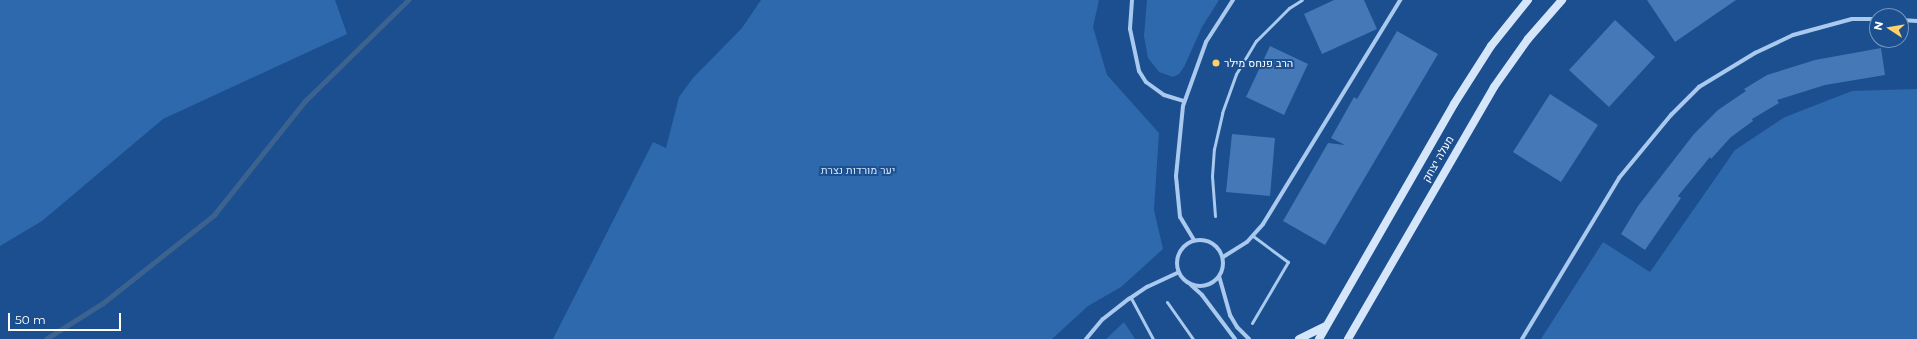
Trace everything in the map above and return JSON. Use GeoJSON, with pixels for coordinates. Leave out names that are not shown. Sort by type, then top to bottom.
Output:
{"type":"FeatureCollection","features":[{"type":"Feature","properties":{"kind":"street"},"geometry":{"type":"LineString","coordinates":[[1132,0],[1130,29],[1139,71],[1146,82],[1164,96],[1184,101]]}},
{"type":"Feature","properties":{"kind":"street"},"geometry":{"type":"LineString","coordinates":[[1194,240],[1180,217],[1176,176],[1177,143],[1184,101],[1206,42],[1233,0]]}},
{"type":"Feature","properties":{"kind":"street"},"geometry":{"type":"LineString","coordinates":[[1249,339],[1237,327],[1230,315],[1219,276],[1223,257],[1252,236],[1263,224],[1400,0]]}},
{"type":"Feature","properties":{"kind":"street","name":"מעלה יצחק"},"geometry":{"type":"LineString","coordinates":[[1319,339],[1469,80],[1491,46],[1528,0]]}},
{"type":"Feature","properties":{"kind":"street","name":"מעלה יצחק"},"geometry":{"type":"LineString","coordinates":[[1348,339],[1494,87],[1528,39],[1562,0]]}},
{"type":"Feature","properties":{"kind":"street"},"geometry":{"type":"LineString","coordinates":[[1522,339],[1619,178],[1670,115],[1698,87],[1755,53],[1793,35],[1852,19],[1869,19]]}},
{"type":"Feature","properties":{"kind":"street"},"geometry":{"type":"LineString","coordinates":[[1223,257],[1214,244],[1207,240],[1194,240],[1184,246],[1179,252],[1176,260],[1179,272],[1189,284],[1202,295],[1235,339]]}},
{"type":"Feature","properties":{"kind":"street"},"geometry":{"type":"LineString","coordinates":[[1086,339],[1103,319],[1131,298],[1179,272]]}},
{"type":"Feature","properties":{"kind":"street"},"geometry":{"type":"LineString","coordinates":[[1189,284],[1202,286],[1210,285],[1219,276]]}},
{"type":"Feature","properties":{"kind":"street"},"geometry":{"type":"LineString","coordinates":[[1299,339],[1326,326]]}},
{"type":"Feature","properties":{"kind":"lane"},"geometry":{"type":"LineString","coordinates":[[1215,216],[1212,176],[1214,149],[1222,113],[1236,74],[1256,40],[1289,8],[1302,0]]}},
{"type":"Feature","properties":{"kind":"lane"},"geometry":{"type":"LineString","coordinates":[[1252,236],[1288,262],[1252,323]]}},
{"type":"Feature","properties":{"kind":"lane"},"geometry":{"type":"LineString","coordinates":[[1131,298],[1153,339]]}},
{"type":"Feature","properties":{"kind":"lane"},"geometry":{"type":"LineString","coordinates":[[1167,302],[1193,339]]}},
{"type":"Feature","properties":{"kind":"green space"},"geometry":{"type":"Polygon","coordinates":[[[0,0],[335,0],[347,34],[163,119],[42,221],[0,246],[0,0]]]}},
{"type":"Feature","properties":{"kind":"green space","name":"יער מורדות נצרת"},"geometry":{"type":"Polygon","coordinates":[[[761,0],[1099,0],[1093,27],[1107,75],[1159,133],[1154,210],[1163,249],[1121,287],[1088,306],[1052,339],[553,339],[653,142],[666,148],[679,97],[693,78],[742,28],[761,0]]]}},
{"type":"Feature","properties":{"kind":"green space"},"geometry":{"type":"Polygon","coordinates":[[[1147,0],[1219,0],[1202,27],[1184,67],[1179,74],[1173,77],[1159,72],[1148,58],[1144,36],[1147,0]]]}},
{"type":"Feature","properties":{"kind":"green space"},"geometry":{"type":"Polygon","coordinates":[[[1917,89],[1917,339],[1541,339],[1603,242],[1650,272],[1735,150],[1785,117],[1852,91],[1917,89]]]}},
{"type":"Feature","properties":{"kind":"green space"},"geometry":{"type":"Polygon","coordinates":[[[1124,322],[1135,339],[1106,339],[1124,322]]]}},
{"type":"Feature","properties":{"kind":"building"},"geometry":{"type":"Polygon","coordinates":[[[1334,0],[1364,0],[1377,29],[1322,54],[1304,14],[1334,0]]]}},
{"type":"Feature","properties":{"kind":"building"},"geometry":{"type":"Polygon","coordinates":[[[1647,0],[1736,0],[1675,42],[1647,0]]]}},
{"type":"Feature","properties":{"kind":"building"},"geometry":{"type":"Polygon","coordinates":[[[1615,20],[1655,57],[1609,107],[1569,70],[1615,20]]]}},
{"type":"Feature","properties":{"kind":"building"},"geometry":{"type":"Polygon","coordinates":[[[1397,31],[1438,54],[1325,245],[1283,221],[1328,143],[1345,145],[1331,138],[1354,97],[1357,99],[1397,31]]]}},
{"type":"Feature","properties":{"kind":"building"},"geometry":{"type":"Polygon","coordinates":[[[1270,46],[1308,64],[1284,115],[1246,97],[1270,46]]]}},
{"type":"Feature","properties":{"kind":"building"},"geometry":{"type":"Polygon","coordinates":[[[1881,48],[1885,75],[1825,85],[1777,100],[1779,103],[1752,119],[1753,121],[1731,137],[1711,159],[1710,157],[1678,196],[1681,198],[1645,250],[1621,234],[1638,206],[1694,134],[1718,110],[1746,91],[1744,89],[1767,75],[1815,60],[1881,48]]]}},
{"type":"Feature","properties":{"kind":"building"},"geometry":{"type":"Polygon","coordinates":[[[1550,94],[1598,125],[1561,182],[1513,152],[1550,94]]]}},
{"type":"Feature","properties":{"kind":"building"},"geometry":{"type":"Polygon","coordinates":[[[1232,134],[1275,138],[1270,196],[1226,192],[1232,134]]]}},
{"type":"Feature","properties":{"kind":"waterway"},"geometry":{"type":"LineString","coordinates":[[46,339],[103,303],[214,215],[305,101],[408,0]]}},
{"type":"Feature","properties":{"kind":"place","name":"הרב פנחס מילר"},"geometry":{"type":"Point","coordinates":[1216,63]}}]}
